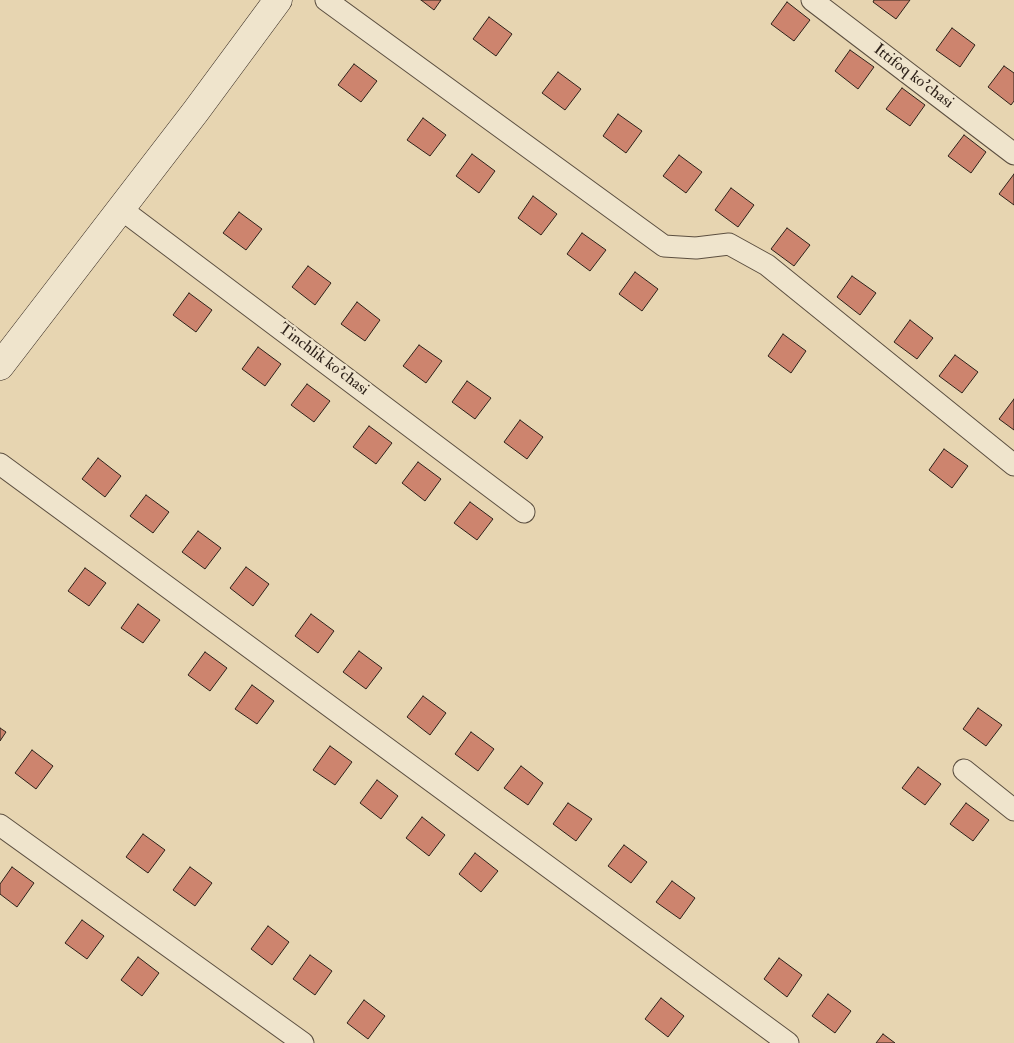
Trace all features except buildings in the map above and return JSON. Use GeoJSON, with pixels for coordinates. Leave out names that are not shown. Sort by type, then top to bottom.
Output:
{"type":"FeatureCollection","features":[{"type":"Feature","properties":{"kind":"main road"},"geometry":{"type":"LineString","coordinates":[[0,366],[278,0]]}},
{"type":"Feature","properties":{"kind":"street"},"geometry":{"type":"LineString","coordinates":[[326,0],[664,246],[696,248],[729,244],[767,265],[1014,465]]}},
{"type":"Feature","properties":{"kind":"street","name":"Ittifoq ko'chasi"},"geometry":{"type":"LineString","coordinates":[[812,0],[1014,154]]}},
{"type":"Feature","properties":{"kind":"street","name":"Tinchlik ko'chasi"},"geometry":{"type":"LineString","coordinates":[[121,209],[524,512]]}},
{"type":"Feature","properties":{"kind":"street"},"geometry":{"type":"LineString","coordinates":[[0,464],[788,1043]]}},
{"type":"Feature","properties":{"kind":"street"},"geometry":{"type":"LineString","coordinates":[[964,770],[1014,810]]}},
{"type":"Feature","properties":{"kind":"street"},"geometry":{"type":"LineString","coordinates":[[0,824],[303,1043]]}}]}
